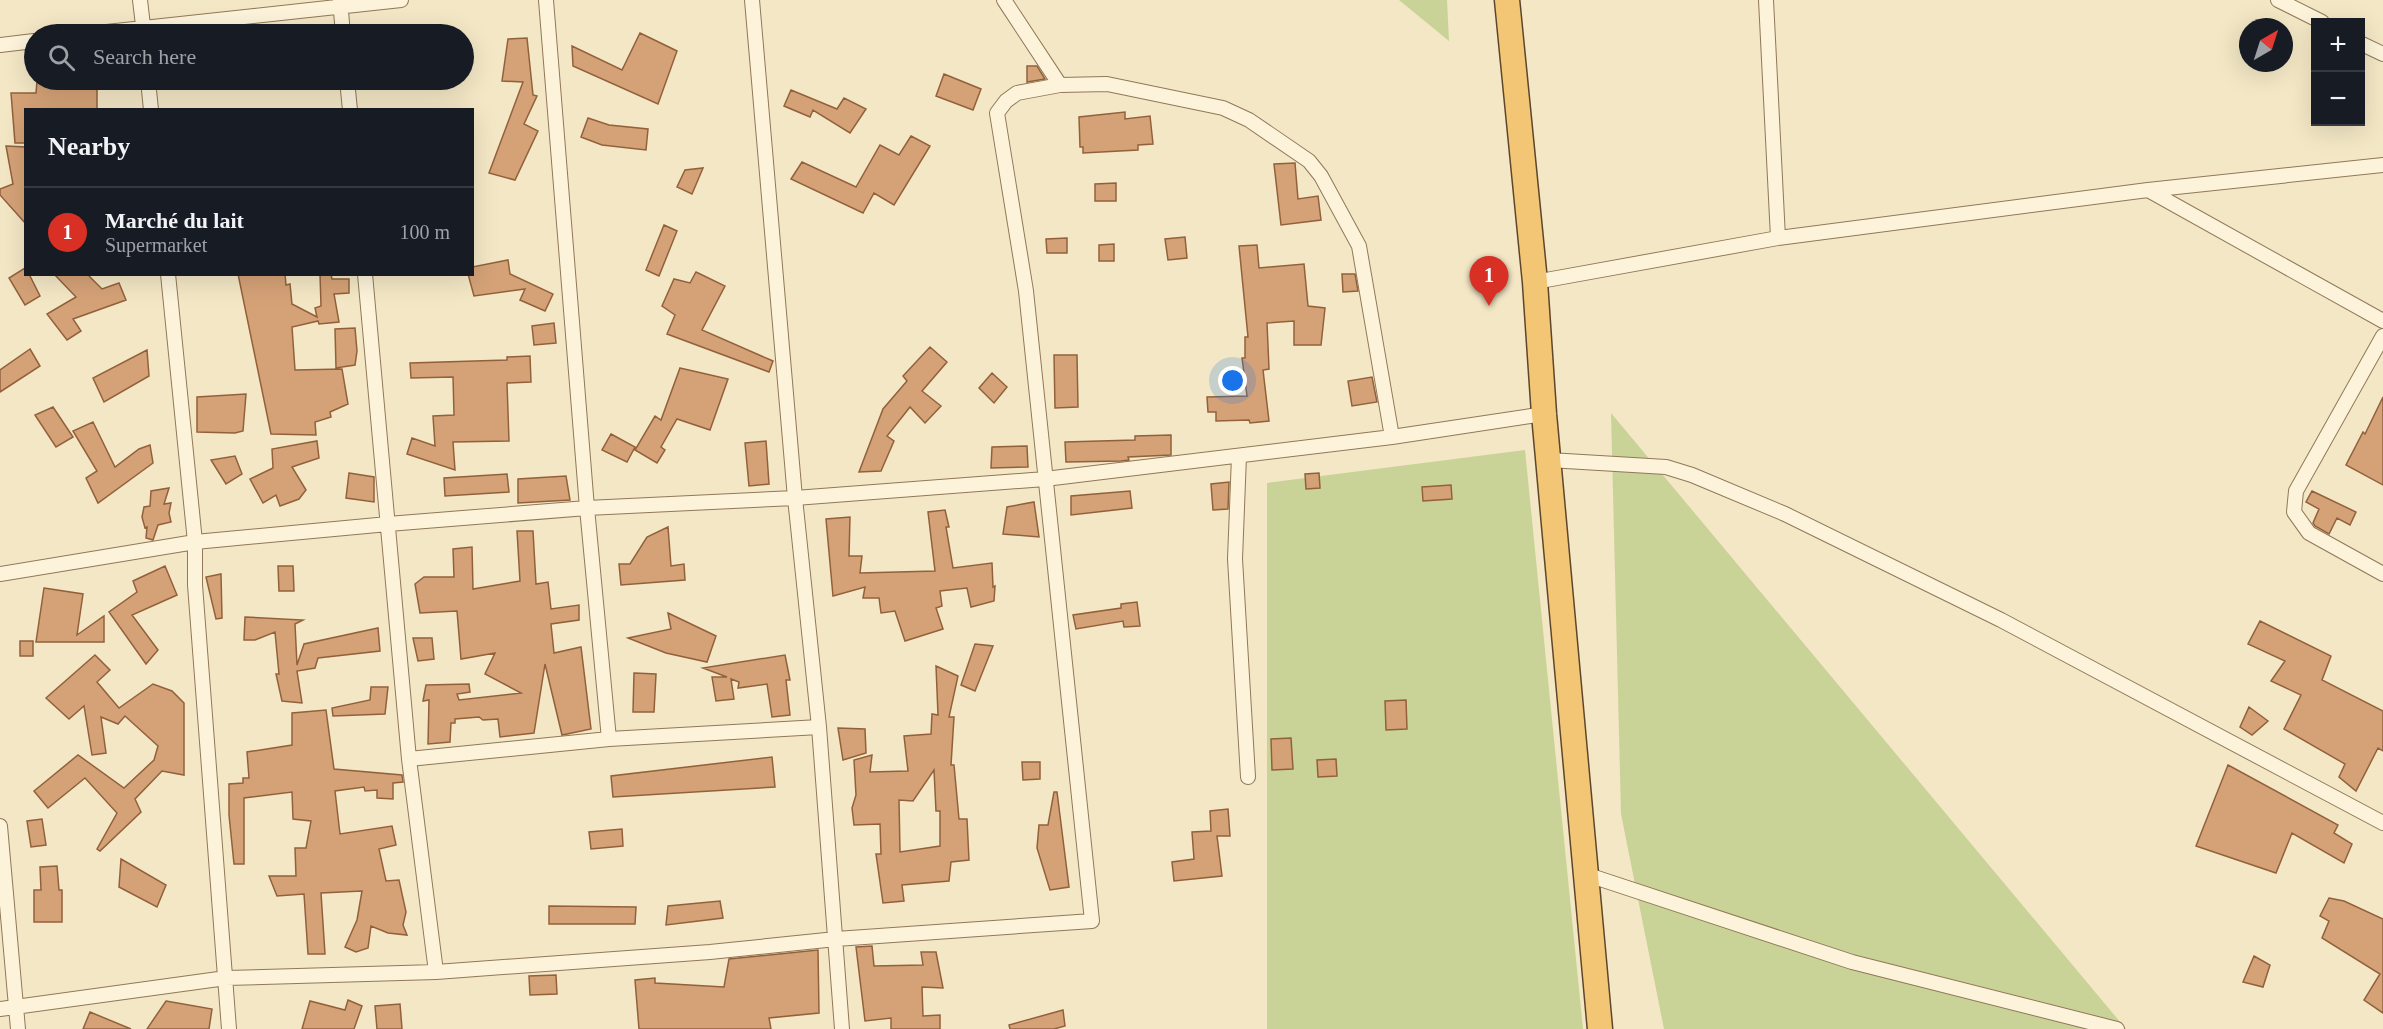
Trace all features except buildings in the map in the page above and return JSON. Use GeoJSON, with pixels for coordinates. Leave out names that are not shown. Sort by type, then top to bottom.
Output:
{"type":"FeatureCollection","features":[{"type":"Feature","properties":{"kind":"highway"},"geometry":{"type":"LineString","coordinates":[[1508,0],[1600,1029]]}},
{"type":"Feature","properties":{"kind":"street"},"geometry":{"type":"LineString","coordinates":[[140,0],[142,24]]}},
{"type":"Feature","properties":{"kind":"street"},"geometry":{"type":"LineString","coordinates":[[192,24],[340,3],[401,0]]}},
{"type":"Feature","properties":{"kind":"street"},"geometry":{"type":"LineString","coordinates":[[546,0],[587,508],[609,739]]}},
{"type":"Feature","properties":{"kind":"street"},"geometry":{"type":"LineString","coordinates":[[752,0],[795,498],[819,728],[842,1029]]}},
{"type":"Feature","properties":{"kind":"street"},"geometry":{"type":"LineString","coordinates":[[1004,0],[1060,85]]}},
{"type":"Feature","properties":{"kind":"street"},"geometry":{"type":"LineString","coordinates":[[1766,0],[1778,238]]}},
{"type":"Feature","properties":{"kind":"street"},"geometry":{"type":"LineString","coordinates":[[2278,0],[2314,18]]}},
{"type":"Feature","properties":{"kind":"street"},"geometry":{"type":"LineString","coordinates":[[340,3],[342,24]]}},
{"type":"Feature","properties":{"kind":"street"},"geometry":{"type":"LineString","coordinates":[[0,45],[24,42]]}},
{"type":"Feature","properties":{"kind":"street"},"geometry":{"type":"LineString","coordinates":[[2365,45],[2383,54]]}},
{"type":"Feature","properties":{"kind":"street"},"geometry":{"type":"LineString","coordinates":[[0,1009],[226,978],[436,972],[710,952],[836,939],[1092,921],[1026,291],[997,113],[1006,101],[1017,93],[1060,85],[1107,84],[1223,108],[1249,120],[1309,161],[1321,176],[1359,246],[1392,437]]}},
{"type":"Feature","properties":{"kind":"street"},"geometry":{"type":"LineString","coordinates":[[149,90],[151,108]]}},
{"type":"Feature","properties":{"kind":"street"},"geometry":{"type":"LineString","coordinates":[[348,90],[350,108]]}},
{"type":"Feature","properties":{"kind":"street"},"geometry":{"type":"LineString","coordinates":[[1535,282],[1778,238],[2148,190],[2383,165]]}},
{"type":"Feature","properties":{"kind":"street"},"geometry":{"type":"LineString","coordinates":[[2148,190],[2383,321]]}},
{"type":"Feature","properties":{"kind":"street"},"geometry":{"type":"LineString","coordinates":[[168,276],[195,542],[195,585],[230,1029]]}},
{"type":"Feature","properties":{"kind":"street"},"geometry":{"type":"LineString","coordinates":[[365,276],[409,759],[436,972]]}},
{"type":"Feature","properties":{"kind":"street"},"geometry":{"type":"LineString","coordinates":[[2383,336],[2296,490],[2294,512],[2309,533],[2383,574]]}},
{"type":"Feature","properties":{"kind":"street"},"geometry":{"type":"LineString","coordinates":[[0,574],[195,542],[388,524],[587,508],[795,498],[1045,479],[1392,437],[1544,414]]}},
{"type":"Feature","properties":{"kind":"street"},"geometry":{"type":"LineString","coordinates":[[1239,456],[1235,559],[1248,777]]}},
{"type":"Feature","properties":{"kind":"street"},"geometry":{"type":"LineString","coordinates":[[1549,460],[1666,467],[1692,475],[1785,514],[2001,620],[2383,823]]}},
{"type":"Feature","properties":{"kind":"street"},"geometry":{"type":"LineString","coordinates":[[409,759],[609,739],[819,728]]}},
{"type":"Feature","properties":{"kind":"street"},"geometry":{"type":"LineString","coordinates":[[0,826],[18,1029]]}},
{"type":"Feature","properties":{"kind":"street"},"geometry":{"type":"LineString","coordinates":[[1585,874],[1852,962],[2117,1029]]}},
{"type":"Feature","properties":{"kind":"green space"},"geometry":{"type":"Polygon","coordinates":[[[1399,0],[1447,0],[1449,41],[1399,0]]]}},
{"type":"Feature","properties":{"kind":"green space"},"geometry":{"type":"Polygon","coordinates":[[[1611,413],[2126,1029],[1664,1029],[1621,814],[1611,413]]]}},
{"type":"Feature","properties":{"kind":"green space"},"geometry":{"type":"Polygon","coordinates":[[[1525,450],[1583,1029],[1267,1029],[1267,483],[1525,450]]]}},
{"type":"Feature","properties":{"kind":"place","name":"Marché du lait"},"geometry":{"type":"Point","coordinates":[1489,306]}}]}
